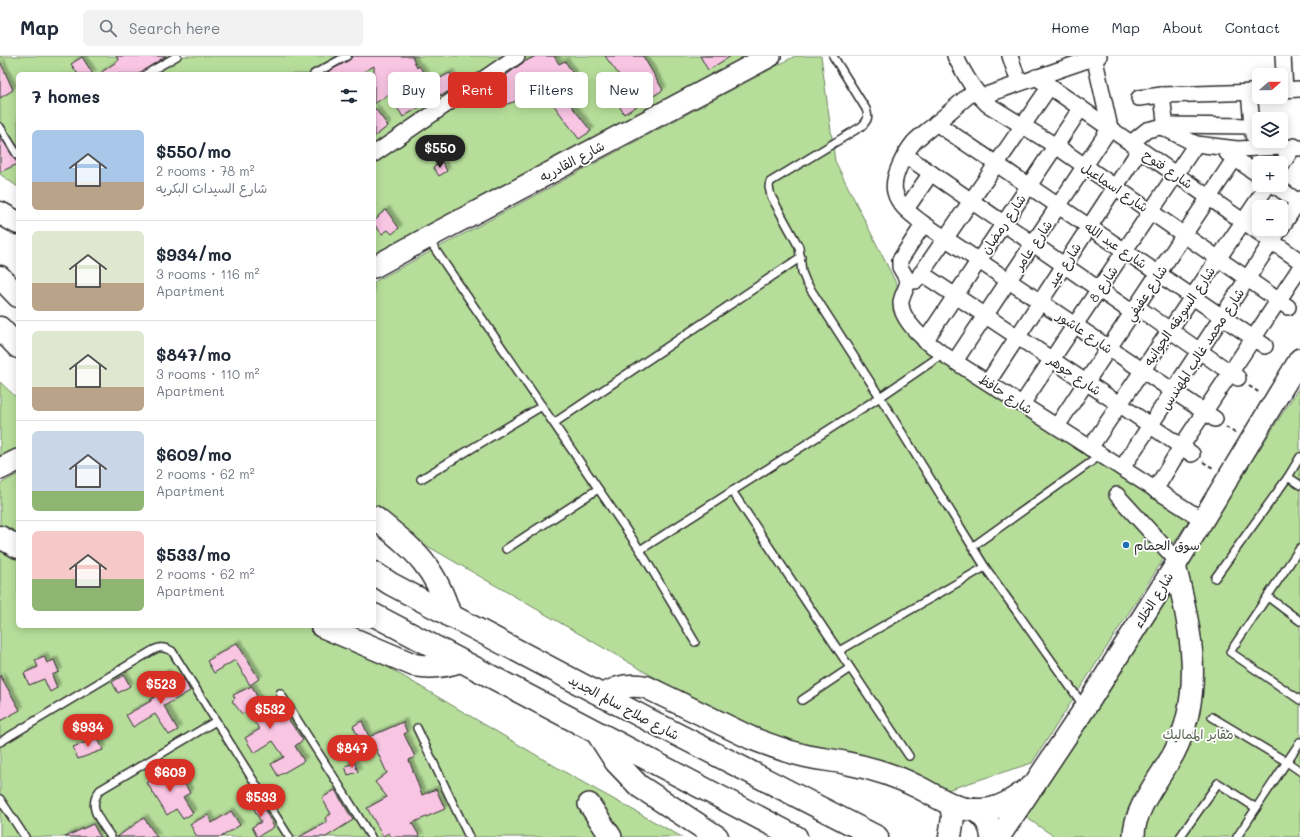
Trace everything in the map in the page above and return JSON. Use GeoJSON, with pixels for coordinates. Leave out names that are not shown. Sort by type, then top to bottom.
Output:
{"type":"FeatureCollection","features":[{"type":"Feature","properties":{"kind":"highway"},"geometry":{"type":"LineString","coordinates":[[0,213],[16,222]]}},
{"type":"Feature","properties":{"kind":"highway"},"geometry":{"type":"LineString","coordinates":[[0,278],[16,294]]}},
{"type":"Feature","properties":{"kind":"highway"},"geometry":{"type":"LineString","coordinates":[[0,328],[16,345]]}},
{"type":"Feature","properties":{"kind":"highway"},"geometry":{"type":"LineString","coordinates":[[376,519],[414,550],[423,561],[439,586],[450,616]]}},
{"type":"Feature","properties":{"kind":"highway"},"geometry":{"type":"LineString","coordinates":[[0,537],[16,546]]}},
{"type":"Feature","properties":{"kind":"highway","name":"شارع صلاح سالم الجديد"},"geometry":{"type":"LineString","coordinates":[[382,578],[450,616],[641,716],[877,837]]}},
{"type":"Feature","properties":{"kind":"highway"},"geometry":{"type":"LineString","coordinates":[[376,616],[796,837]]}},
{"type":"Feature","properties":{"kind":"highway"},"geometry":{"type":"LineString","coordinates":[[327,628],[414,665],[438,667],[460,661]]}},
{"type":"Feature","properties":{"kind":"highway"},"geometry":{"type":"LineString","coordinates":[[603,696],[623,686],[630,685],[646,687],[751,738],[769,745],[807,757],[847,763],[884,773],[918,787],[951,805],[964,810],[994,809],[1018,797],[1034,785]]}},
{"type":"Feature","properties":{"kind":"highway"},"geometry":{"type":"LineString","coordinates":[[597,733],[616,762],[639,786],[717,837]]}},
{"type":"Feature","properties":{"kind":"highway"},"geometry":{"type":"LineString","coordinates":[[950,837],[953,817],[951,805]]}},
{"type":"Feature","properties":{"kind":"highway"},"geometry":{"type":"LineString","coordinates":[[975,810],[982,814],[988,822],[992,837]]}},
{"type":"Feature","properties":{"kind":"street"},"geometry":{"type":"LineString","coordinates":[[376,153],[517,56]]}},
{"type":"Feature","properties":{"kind":"street","name":"شارع القادريه"},"geometry":{"type":"LineString","coordinates":[[376,267],[427,238],[770,56]]}},
{"type":"Feature","properties":{"kind":"street"},"geometry":{"type":"LineString","coordinates":[[1010,56],[1019,83]]}},
{"type":"Feature","properties":{"kind":"street"},"geometry":{"type":"LineString","coordinates":[[977,93],[1019,83],[1096,56],[1110,128]]}},
{"type":"Feature","properties":{"kind":"street"},"geometry":{"type":"LineString","coordinates":[[1283,56],[1289,90]]}},
{"type":"Feature","properties":{"kind":"street","name":"شارع اسماعيل"},"geometry":{"type":"LineString","coordinates":[[960,59],[977,93],[987,104],[1056,146],[1283,303]]}},
{"type":"Feature","properties":{"kind":"street","name":"شارع فتوح"},"geometry":{"type":"LineString","coordinates":[[1036,77],[1244,221],[1252,224]]}},
{"type":"Feature","properties":{"kind":"street"},"geometry":{"type":"LineString","coordinates":[[901,301],[922,273],[1050,86]]}},
{"type":"Feature","properties":{"kind":"street"},"geometry":{"type":"LineString","coordinates":[[1140,98],[1162,95],[1252,92]]}},
{"type":"Feature","properties":{"kind":"street","name":"شارع عاشور"},"geometry":{"type":"LineString","coordinates":[[977,93],[936,123],[915,142],[905,155],[895,179],[895,194],[906,209],[921,222],[1209,416]]}},
{"type":"Feature","properties":{"kind":"street"},"geometry":{"type":"LineString","coordinates":[[1162,95],[1166,127],[1196,144],[1237,149],[1252,147]]}},
{"type":"Feature","properties":{"kind":"street","name":"شارع رمضان"},"geometry":{"type":"LineString","coordinates":[[925,341],[1081,108]]}},
{"type":"Feature","properties":{"kind":"street","name":"شارع عبد الله"},"geometry":{"type":"LineString","coordinates":[[936,123],[995,165],[1193,296],[1259,342]]}},
{"type":"Feature","properties":{"kind":"street","name":"شارع عيد"},"geometry":{"type":"LineString","coordinates":[[988,382],[1115,187],[1135,146],[1147,130],[1160,127],[1252,126]]}},
{"type":"Feature","properties":{"kind":"street","name":"شارع عامر"},"geometry":{"type":"LineString","coordinates":[[949,358],[986,316],[1110,128]]}},
{"type":"Feature","properties":{"kind":"street","name":"شارع 8"},"geometry":{"type":"LineString","coordinates":[[1022,404],[1196,144]]}},
{"type":"Feature","properties":{"kind":"street"},"geometry":{"type":"LineString","coordinates":[[1218,147],[1252,170]]}},
{"type":"Feature","properties":{"kind":"street"},"geometry":{"type":"LineString","coordinates":[[1288,158],[1297,147]]}},
{"type":"Feature","properties":{"kind":"street"},"geometry":{"type":"LineString","coordinates":[[905,155],[1099,289],[1170,330],[1234,375]]}},
{"type":"Feature","properties":{"kind":"street","name":"شارع عفيفي"},"geometry":{"type":"LineString","coordinates":[[1057,426],[1235,158]]}},
{"type":"Feature","properties":{"kind":"street"},"geometry":{"type":"LineString","coordinates":[[906,209],[931,173]]}},
{"type":"Feature","properties":{"kind":"street","name":"شارع السويقه الجوانيه"},"geometry":{"type":"LineString","coordinates":[[1096,451],[1119,404],[1263,192]]}},
{"type":"Feature","properties":{"kind":"street"},"geometry":{"type":"LineString","coordinates":[[1285,192],[1299,201]]}},
{"type":"Feature","properties":{"kind":"street","name":"شارع محمد غالب المهندس"},"geometry":{"type":"LineString","coordinates":[[1288,218],[1299,201]]}},
{"type":"Feature","properties":{"kind":"street"},"geometry":{"type":"LineString","coordinates":[[901,301],[908,281],[900,267],[900,260],[921,228],[921,222]]}},
{"type":"Feature","properties":{"kind":"street","name":"شارع محمد غالب المهندس"},"geometry":{"type":"LineString","coordinates":[[1122,468],[1276,236]]}},
{"type":"Feature","properties":{"kind":"street","name":"شارع فتوح"},"geometry":{"type":"LineString","coordinates":[[1280,236],[1300,261]]}},
{"type":"Feature","properties":{"kind":"street"},"geometry":{"type":"LineString","coordinates":[[1155,490],[1187,451],[1234,375],[1259,342],[1283,303],[1300,268]]}},
{"type":"Feature","properties":{"kind":"street","name":"شارع جوهر"},"geometry":{"type":"LineString","coordinates":[[922,273],[1087,382],[1187,451]]}},
{"type":"Feature","properties":{"kind":"street","name":"شارع حافظ"},"geometry":{"type":"LineString","coordinates":[[901,301],[902,307],[908,319],[925,341],[949,358],[1203,520]]}},
{"type":"Feature","properties":{"kind":"street","name":"شارع الخلاء"},"geometry":{"type":"LineString","coordinates":[[999,837],[1085,708],[1203,520],[1300,359]]}},
{"type":"Feature","properties":{"kind":"street"},"geometry":{"type":"LineString","coordinates":[[0,469],[16,461]]}},
{"type":"Feature","properties":{"kind":"street"},"geometry":{"type":"LineString","coordinates":[[1117,495],[1176,563],[1187,614],[1193,654],[1191,702],[1184,729],[1174,753],[1137,817],[1134,837]]}},
{"type":"Feature","properties":{"kind":"street"},"geometry":{"type":"LineString","coordinates":[[589,804],[611,837]]}},
{"type":"Feature","properties":{"kind":"lane"},"geometry":{"type":"LineString","coordinates":[[149,72],[177,56]]}},
{"type":"Feature","properties":{"kind":"lane"},"geometry":{"type":"LineString","coordinates":[[318,72],[347,56]]}},
{"type":"Feature","properties":{"kind":"lane"},"geometry":{"type":"LineString","coordinates":[[833,56],[866,109],[868,115],[867,121],[862,126],[770,182],[769,187],[771,196],[799,247],[802,272],[806,282],[880,397],[985,567],[1085,708]]}},
{"type":"Feature","properties":{"kind":"lane"},"geometry":{"type":"LineString","coordinates":[[0,127],[16,150]]}},
{"type":"Feature","properties":{"kind":"lane"},"geometry":{"type":"LineString","coordinates":[[427,238],[640,550],[694,642]]}},
{"type":"Feature","properties":{"kind":"lane"},"geometry":{"type":"LineString","coordinates":[[554,424],[801,257]]}},
{"type":"Feature","properties":{"kind":"lane"},"geometry":{"type":"LineString","coordinates":[[640,550],[880,397],[949,358]]}},
{"type":"Feature","properties":{"kind":"lane"},"geometry":{"type":"LineString","coordinates":[[421,479],[542,406]]}},
{"type":"Feature","properties":{"kind":"lane"},"geometry":{"type":"LineString","coordinates":[[972,547],[1096,451]]}},
{"type":"Feature","properties":{"kind":"lane"},"geometry":{"type":"LineString","coordinates":[[1215,578],[1300,458]]}},
{"type":"Feature","properties":{"kind":"lane"},"geometry":{"type":"LineString","coordinates":[[1288,477],[1300,485]]}},
{"type":"Feature","properties":{"kind":"lane"},"geometry":{"type":"LineString","coordinates":[[506,549],[598,489]]}},
{"type":"Feature","properties":{"kind":"lane"},"geometry":{"type":"LineString","coordinates":[[732,491],[909,756]]}},
{"type":"Feature","properties":{"kind":"lane"},"geometry":{"type":"LineString","coordinates":[[1300,548],[1230,652],[1300,700]]}},
{"type":"Feature","properties":{"kind":"lane"},"geometry":{"type":"LineString","coordinates":[[839,651],[985,567]]}},
{"type":"Feature","properties":{"kind":"lane"},"geometry":{"type":"LineString","coordinates":[[1268,597],[1300,621]]}},
{"type":"Feature","properties":{"kind":"lane"},"geometry":{"type":"LineString","coordinates":[[0,742],[157,647],[165,647],[172,651],[285,836]]}},
{"type":"Feature","properties":{"kind":"lane"},"geometry":{"type":"LineString","coordinates":[[802,700],[850,668]]}},
{"type":"Feature","properties":{"kind":"lane"},"geometry":{"type":"LineString","coordinates":[[280,693],[333,775],[370,837]]}},
{"type":"Feature","properties":{"kind":"lane"},"geometry":{"type":"LineString","coordinates":[[1212,717],[1300,771]]}},
{"type":"Feature","properties":{"kind":"lane"},"geometry":{"type":"LineString","coordinates":[[111,837],[96,814],[93,806],[94,797],[100,790],[216,721]]}},
{"type":"Feature","properties":{"kind":"lane"},"geometry":{"type":"LineString","coordinates":[[417,728],[470,837]]}},
{"type":"Feature","properties":{"kind":"lane"},"geometry":{"type":"LineString","coordinates":[[1237,837],[1300,742]]}},
{"type":"Feature","properties":{"kind":"lane"},"geometry":{"type":"LineString","coordinates":[[1180,837],[1218,783],[1256,808]]}},
{"type":"Feature","properties":{"kind":"lane"},"geometry":{"type":"LineString","coordinates":[[0,799],[25,837]]}},
{"type":"Feature","properties":{"kind":"path"},"geometry":{"type":"LineString","coordinates":[[1234,375],[1273,403]]}},
{"type":"Feature","properties":{"kind":"path"},"geometry":{"type":"LineString","coordinates":[[1209,416],[1249,443]]}},
{"type":"Feature","properties":{"kind":"path"},"geometry":{"type":"LineString","coordinates":[[1187,451],[1228,478]]}},
{"type":"Feature","properties":{"kind":"green space"},"geometry":{"type":"Polygon","coordinates":[[[0,56],[748,56],[376,264],[376,72],[16,72],[16,186],[0,174],[0,56]]]}},
{"type":"Feature","properties":{"kind":"green space"},"geometry":{"type":"Polygon","coordinates":[[[795,56],[821,56],[835,161],[932,355],[1190,518],[1032,763],[947,790],[930,780],[906,771],[804,748],[718,714],[429,547],[376,507],[376,281],[795,56]]]}},
{"type":"Feature","properties":{"kind":"green space"},"geometry":{"type":"Polygon","coordinates":[[[0,382],[16,397],[16,456],[0,464],[0,382]]]}},
{"type":"Feature","properties":{"kind":"green space","name":"مقابر المماليك"},"geometry":{"type":"Polygon","coordinates":[[[1300,386],[1300,837],[1055,837],[1024,816],[1300,386]]]}},
{"type":"Feature","properties":{"kind":"green space"},"geometry":{"type":"Polygon","coordinates":[[[16,475],[16,628],[321,628],[575,778],[682,837],[0,837],[0,484],[16,475]]]}},
{"type":"Feature","properties":{"kind":"building"},"geometry":{"type":"Polygon","coordinates":[[[116,56],[166,56],[141,72],[102,72],[119,60],[116,56]]]}},
{"type":"Feature","properties":{"kind":"building"},"geometry":{"type":"Polygon","coordinates":[[[353,56],[412,56],[417,68],[419,66],[423,72],[388,72],[388,95],[376,103],[376,72],[374,72],[374,66],[364,72],[328,72],[349,60],[353,56]]]}},
{"type":"Feature","properties":{"kind":"building"},"geometry":{"type":"Polygon","coordinates":[[[536,56],[554,56],[559,64],[565,61],[572,72],[515,72],[515,101],[507,104],[507,74],[524,62],[536,56]]]}},
{"type":"Feature","properties":{"kind":"building"},"geometry":{"type":"Polygon","coordinates":[[[605,56],[643,56],[652,72],[617,72],[605,56]]]}},
{"type":"Feature","properties":{"kind":"building"},"geometry":{"type":"Polygon","coordinates":[[[700,56],[731,56],[708,70],[700,56]]]}},
{"type":"Feature","properties":{"kind":"building"},"geometry":{"type":"Polygon","coordinates":[[[82,57],[92,72],[77,72],[71,64],[82,57]]]}},
{"type":"Feature","properties":{"kind":"building"},"geometry":{"type":"Polygon","coordinates":[[[0,61],[13,90],[0,98],[0,61]]]}},
{"type":"Feature","properties":{"kind":"building"},"geometry":{"type":"Polygon","coordinates":[[[653,73],[663,90],[653,96],[653,73]]]}},
{"type":"Feature","properties":{"kind":"building"},"geometry":{"type":"Polygon","coordinates":[[[448,74],[448,92],[441,96],[440,78],[448,74]]]}},
{"type":"Feature","properties":{"kind":"building"},"geometry":{"type":"Polygon","coordinates":[[[398,108],[418,108],[403,117],[398,108]]]}},
{"type":"Feature","properties":{"kind":"building"},"geometry":{"type":"Polygon","coordinates":[[[556,108],[573,108],[591,131],[579,139],[556,108]]]}},
{"type":"Feature","properties":{"kind":"building"},"geometry":{"type":"Polygon","coordinates":[[[621,108],[634,108],[624,114],[621,108]]]}},
{"type":"Feature","properties":{"kind":"building"},"geometry":{"type":"Polygon","coordinates":[[[376,110],[388,126],[376,135],[376,110]]]}},
{"type":"Feature","properties":{"kind":"building"},"geometry":{"type":"Polygon","coordinates":[[[0,136],[16,161],[16,165],[0,172],[0,136]]]}},
{"type":"Feature","properties":{"kind":"building"},"geometry":{"type":"Polygon","coordinates":[[[442,162],[447,171],[439,176],[433,167],[442,162]]]}},
{"type":"Feature","properties":{"kind":"building"},"geometry":{"type":"Polygon","coordinates":[[[386,210],[399,228],[392,234],[388,230],[382,234],[376,226],[376,219],[379,217],[378,216],[386,210]]]}},
{"type":"Feature","properties":{"kind":"building"},"geometry":{"type":"Polygon","coordinates":[[[237,643],[259,679],[250,685],[235,660],[214,673],[207,661],[237,643]]]}},
{"type":"Feature","properties":{"kind":"building"},"geometry":{"type":"Polygon","coordinates":[[[44,656],[47,663],[54,660],[59,672],[52,675],[57,688],[50,692],[44,679],[29,685],[24,673],[38,667],[35,660],[44,656]]]}},
{"type":"Feature","properties":{"kind":"building"},"geometry":{"type":"Polygon","coordinates":[[[166,673],[173,685],[184,679],[190,691],[164,706],[178,730],[169,735],[155,714],[133,727],[126,715],[151,701],[151,699],[164,691],[157,678],[166,673]]]}},
{"type":"Feature","properties":{"kind":"building"},"geometry":{"type":"Polygon","coordinates":[[[0,675],[20,710],[0,721],[0,675]]]}},
{"type":"Feature","properties":{"kind":"building"},"geometry":{"type":"Polygon","coordinates":[[[124,675],[130,686],[118,693],[112,682],[124,675]]]}},
{"type":"Feature","properties":{"kind":"building"},"geometry":{"type":"Polygon","coordinates":[[[252,686],[265,714],[278,705],[303,740],[295,746],[304,761],[278,776],[271,764],[284,757],[273,741],[254,753],[245,738],[260,729],[245,712],[242,714],[232,701],[235,698],[233,695],[252,686]]]}},
{"type":"Feature","properties":{"kind":"building"},"geometry":{"type":"Polygon","coordinates":[[[362,721],[369,737],[403,722],[407,732],[404,734],[415,757],[409,760],[422,795],[436,789],[445,809],[412,823],[420,837],[391,837],[389,833],[383,836],[367,808],[387,797],[375,782],[387,773],[375,747],[365,752],[353,726],[362,721]]]}},
{"type":"Feature","properties":{"kind":"building"},"geometry":{"type":"Polygon","coordinates":[[[98,738],[103,750],[78,759],[73,747],[98,738]]]}},
{"type":"Feature","properties":{"kind":"building"},"geometry":{"type":"Polygon","coordinates":[[[355,763],[358,772],[348,775],[345,766],[355,763]]]}},
{"type":"Feature","properties":{"kind":"building"},"geometry":{"type":"Polygon","coordinates":[[[166,765],[177,784],[183,781],[190,793],[183,797],[193,813],[183,819],[176,809],[167,815],[147,783],[155,777],[153,773],[166,765]]]}},
{"type":"Feature","properties":{"kind":"building"},"geometry":{"type":"Polygon","coordinates":[[[335,790],[353,820],[326,837],[299,837],[327,822],[325,818],[331,814],[322,798],[335,790]]]}},
{"type":"Feature","properties":{"kind":"building"},"geometry":{"type":"Polygon","coordinates":[[[258,797],[274,827],[257,837],[252,827],[261,822],[250,801],[258,797]]]}},
{"type":"Feature","properties":{"kind":"building"},"geometry":{"type":"Polygon","coordinates":[[[231,811],[240,825],[221,837],[197,837],[190,824],[208,815],[212,823],[231,811]]]}},
{"type":"Feature","properties":{"kind":"building"},"geometry":{"type":"Polygon","coordinates":[[[144,818],[157,837],[117,837],[144,818]]]}},
{"type":"Feature","properties":{"kind":"building"},"geometry":{"type":"Polygon","coordinates":[[[93,824],[100,837],[65,837],[93,824]]]}},
{"type":"Feature","properties":{"kind":"place","name":"سوق الحمام"},"geometry":{"type":"Point","coordinates":[1126,545]}}]}
